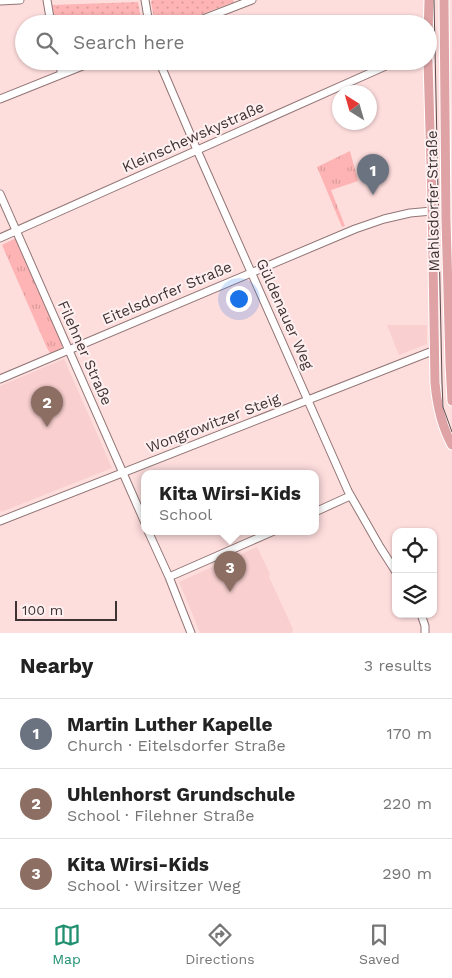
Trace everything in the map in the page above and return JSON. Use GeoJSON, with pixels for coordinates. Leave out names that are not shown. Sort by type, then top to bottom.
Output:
{"type":"FeatureCollection","features":[{"type":"Feature","properties":{"kind":"main road"},"geometry":{"type":"LineString","coordinates":[[429,0],[429,15]]}},
{"type":"Feature","properties":{"kind":"main road","name":"Mahlsdorfer Straße"},"geometry":{"type":"LineString","coordinates":[[444,0],[449,211],[449,349],[452,401]]}},
{"type":"Feature","properties":{"kind":"main road","name":"Mahlsdorfer Straße"},"geometry":{"type":"LineString","coordinates":[[428,70],[436,399],[443,424],[452,445]]}},
{"type":"Feature","properties":{"kind":"main road"},"geometry":{"type":"LineString","coordinates":[[432,211],[449,211]]}},
{"type":"Feature","properties":{"kind":"main road"},"geometry":{"type":"LineString","coordinates":[[435,350],[449,349]]}},
{"type":"Feature","properties":{"kind":"street"},"geometry":{"type":"LineString","coordinates":[[0,1],[20,0]]}},
{"type":"Feature","properties":{"kind":"street"},"geometry":{"type":"LineString","coordinates":[[47,0],[50,15]]}},
{"type":"Feature","properties":{"kind":"street"},"geometry":{"type":"LineString","coordinates":[[145,0],[148,15]]}},
{"type":"Feature","properties":{"kind":"street"},"geometry":{"type":"LineString","coordinates":[[213,15],[252,0]]}},
{"type":"Feature","properties":{"kind":"street"},"geometry":{"type":"LineString","coordinates":[[61,70],[62,74]]}},
{"type":"Feature","properties":{"kind":"street"},"geometry":{"type":"LineString","coordinates":[[0,99],[72,70]]}},
{"type":"Feature","properties":{"kind":"street","name":"Güldenauer Weg"},"geometry":{"type":"LineString","coordinates":[[163,70],[350,496],[392,566]]}},
{"type":"Feature","properties":{"kind":"street","name":"Kleinschewskystraße"},"geometry":{"type":"LineString","coordinates":[[0,238],[377,70]]}},
{"type":"Feature","properties":{"kind":"street","name":"Filehner Straße"},"geometry":{"type":"LineString","coordinates":[[0,194],[141,514]]}},
{"type":"Feature","properties":{"kind":"street","name":"Eitelsdorfer Straße"},"geometry":{"type":"LineString","coordinates":[[0,379],[356,229],[392,217],[432,211]]}},
{"type":"Feature","properties":{"kind":"street","name":"Wongrowitzer Steig"},"geometry":{"type":"LineString","coordinates":[[0,521],[435,350]]}},
{"type":"Feature","properties":{"kind":"street"},"geometry":{"type":"LineString","coordinates":[[319,510],[350,496]]}},
{"type":"Feature","properties":{"kind":"street"},"geometry":{"type":"LineString","coordinates":[[150,535],[191,633]]}},
{"type":"Feature","properties":{"kind":"street"},"geometry":{"type":"LineString","coordinates":[[169,578],[265,535]]}},
{"type":"Feature","properties":{"kind":"street"},"geometry":{"type":"LineString","coordinates":[[422,618],[425,633]]}},
{"type":"Feature","properties":{"kind":"shaded area"},"geometry":{"type":"Polygon","coordinates":[[[387,325],[427,325],[427,344],[399,355],[387,325]]]}},
{"type":"Feature","properties":{"kind":"shaded area"},"geometry":{"type":"Polygon","coordinates":[[[64,359],[112,468],[1,512],[0,386],[64,359]]]}},
{"type":"Feature","properties":{"kind":"shaded area"},"geometry":{"type":"Polygon","coordinates":[[[257,547],[293,629],[292,633],[200,633],[179,582],[257,547]]]}},
{"type":"Feature","properties":{"kind":"green space"},"geometry":{"type":"Polygon","coordinates":[[[152,0],[233,0],[234,2],[200,15],[153,15],[152,0]]]}},
{"type":"Feature","properties":{"kind":"green space"},"geometry":{"type":"Polygon","coordinates":[[[138,2],[140,15],[54,15],[52,5],[138,2]]]}},
{"type":"Feature","properties":{"kind":"green space"},"geometry":{"type":"Polygon","coordinates":[[[350,151],[358,181],[331,190],[345,226],[342,227],[317,167],[350,151]]]}},
{"type":"Feature","properties":{"kind":"green space"},"geometry":{"type":"Polygon","coordinates":[[[16,238],[63,345],[56,352],[50,353],[47,348],[2,245],[16,238]]]}},
{"type":"Feature","properties":{"kind":"tram line"},"geometry":{"type":"LineString","coordinates":[[434,0],[434,15]]}},
{"type":"Feature","properties":{"kind":"tram line"},"geometry":{"type":"LineString","coordinates":[[435,70],[443,407],[452,432]]}},
{"type":"Feature","properties":{"kind":"place","name":"Martin Luther Kapelle"},"geometry":{"type":"Point","coordinates":[373,195]}},
{"type":"Feature","properties":{"kind":"place","name":"Uhlenhorst Grundschule"},"geometry":{"type":"Point","coordinates":[47,427]}},
{"type":"Feature","properties":{"kind":"place","name":"Kita Wirsi-Kids"},"geometry":{"type":"Point","coordinates":[230,592]}}]}
